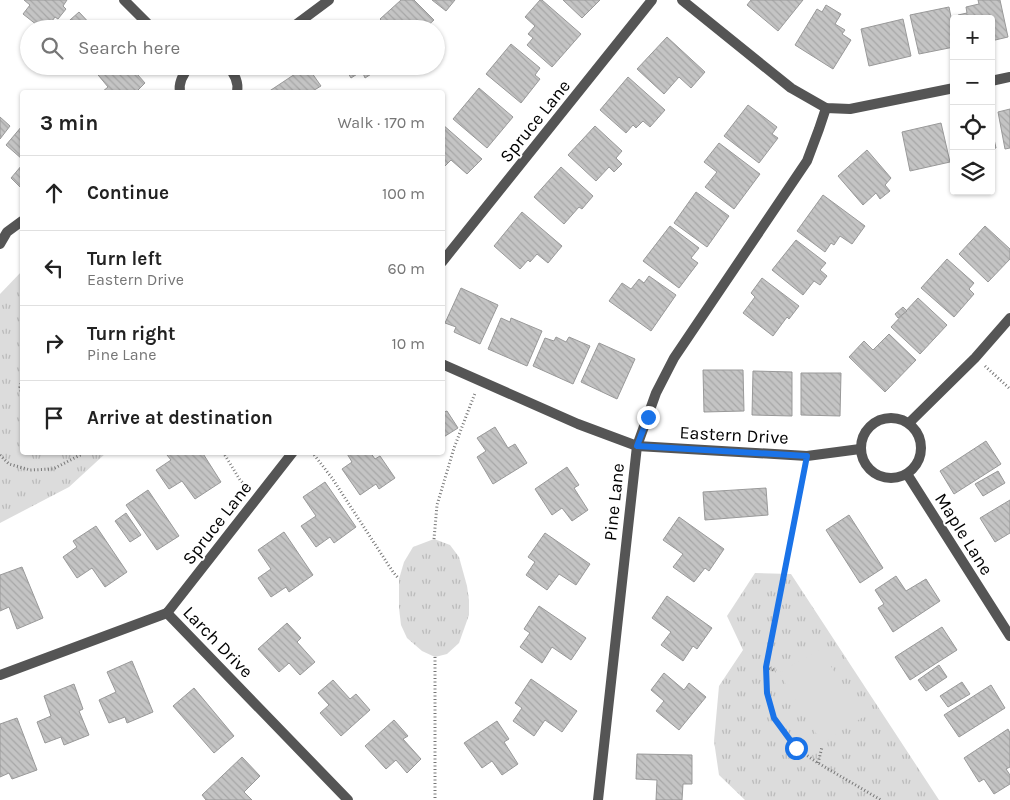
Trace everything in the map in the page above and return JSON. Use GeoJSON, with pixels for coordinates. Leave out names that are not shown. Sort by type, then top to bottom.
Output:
{"type":"FeatureCollection","features":[{"type":"Feature","properties":{"kind":"street"},"geometry":{"type":"LineString","coordinates":[[124,0],[144,20]]}},
{"type":"Feature","properties":{"kind":"street"},"geometry":{"type":"LineString","coordinates":[[302,20],[329,0]]}},
{"type":"Feature","properties":{"kind":"street","name":"Spruce Lane"},"geometry":{"type":"LineString","coordinates":[[445,258],[652,0]]}},
{"type":"Feature","properties":{"kind":"street"},"geometry":{"type":"LineString","coordinates":[[682,0],[790,88],[826,108],[850,109],[950,89]]}},
{"type":"Feature","properties":{"kind":"street"},"geometry":{"type":"LineString","coordinates":[[180,90],[183,75]]}},
{"type":"Feature","properties":{"kind":"street"},"geometry":{"type":"LineString","coordinates":[[235,75],[238,90]]}},
{"type":"Feature","properties":{"kind":"street"},"geometry":{"type":"LineString","coordinates":[[995,80],[1010,77]]}},
{"type":"Feature","properties":{"kind":"street","name":"Pine Lane"},"geometry":{"type":"LineString","coordinates":[[598,800],[637,446],[656,393],[674,358],[806,161],[826,108]]}},
{"type":"Feature","properties":{"kind":"street"},"geometry":{"type":"LineString","coordinates":[[0,244],[4,229],[20,222]]}},
{"type":"Feature","properties":{"kind":"street"},"geometry":{"type":"LineString","coordinates":[[908,423],[975,358],[1010,318]]}},
{"type":"Feature","properties":{"kind":"street","name":"Eastern Drive"},"geometry":{"type":"LineString","coordinates":[[445,365],[578,424],[637,446],[807,456],[860,449]]}},
{"type":"Feature","properties":{"kind":"street"},"geometry":{"type":"LineString","coordinates":[[886,417],[898,418],[908,423],[917,432],[921,443],[920,455],[916,465],[907,474],[896,478],[884,478],[873,473],[864,464],[860,449],[861,440],[866,429],[874,421],[886,417]]}},
{"type":"Feature","properties":{"kind":"street","name":"Spruce Lane"},"geometry":{"type":"LineString","coordinates":[[167,613],[291,455]]}},
{"type":"Feature","properties":{"kind":"street","name":"Maple Lane"},"geometry":{"type":"LineString","coordinates":[[907,474],[1010,636]]}},
{"type":"Feature","properties":{"kind":"street","name":"Larch Drive"},"geometry":{"type":"LineString","coordinates":[[0,675],[167,613],[348,800]]}},
{"type":"Feature","properties":{"kind":"path"},"geometry":{"type":"LineString","coordinates":[[975,358],[1010,389]]}},
{"type":"Feature","properties":{"kind":"path"},"geometry":{"type":"LineString","coordinates":[[434,539],[436,505],[454,448],[480,381]]}},
{"type":"Feature","properties":{"kind":"path"},"geometry":{"type":"LineString","coordinates":[[0,455],[9,464],[30,470],[54,469],[80,455]]}},
{"type":"Feature","properties":{"kind":"path"},"geometry":{"type":"LineString","coordinates":[[225,455],[240,480],[257,498]]}},
{"type":"Feature","properties":{"kind":"path"},"geometry":{"type":"LineString","coordinates":[[314,455],[332,478],[393,572],[400,579]]}},
{"type":"Feature","properties":{"kind":"path"},"geometry":{"type":"LineString","coordinates":[[807,456],[766,667],[767,693],[774,718],[796,748],[881,800]]}},
{"type":"Feature","properties":{"kind":"path"},"geometry":{"type":"LineString","coordinates":[[434,657],[435,800]]}},
{"type":"Feature","properties":{"kind":"path"},"geometry":{"type":"LineString","coordinates":[[766,667],[776,671]]}},
{"type":"Feature","properties":{"kind":"path"},"geometry":{"type":"LineString","coordinates":[[818,763],[822,747]]}},
{"type":"Feature","properties":{"kind":"green space"},"geometry":{"type":"Polygon","coordinates":[[[20,273],[20,455],[104,455],[69,487],[0,523],[0,294],[20,273]]]}},
{"type":"Feature","properties":{"kind":"green space"},"geometry":{"type":"Polygon","coordinates":[[[434,539],[450,545],[459,557],[469,600],[469,615],[459,643],[447,654],[435,657],[422,651],[407,638],[401,625],[399,608],[399,579],[404,562],[413,547],[434,539]]]}},
{"type":"Feature","properties":{"kind":"green space"},"geometry":{"type":"Polygon","coordinates":[[[755,573],[791,574],[939,800],[745,800],[719,775],[714,741],[719,686],[743,650],[727,616],[755,573]]]}},
{"type":"Feature","properties":{"kind":"green space"},"geometry":{"type":"Polygon","coordinates":[[[820,649],[863,717],[822,743],[779,673],[820,649]]]}},
{"type":"Feature","properties":{"kind":"building"},"geometry":{"type":"Polygon","coordinates":[[[24,0],[67,0],[63,6],[66,9],[58,19],[55,17],[53,20],[31,20],[23,14],[30,5],[24,0]]]}},
{"type":"Feature","properties":{"kind":"building"},"geometry":{"type":"Polygon","coordinates":[[[401,0],[414,0],[434,20],[381,20],[401,0]]]}},
{"type":"Feature","properties":{"kind":"building"},"geometry":{"type":"Polygon","coordinates":[[[432,0],[455,0],[446,11],[432,0]]]}},
{"type":"Feature","properties":{"kind":"building"},"geometry":{"type":"Polygon","coordinates":[[[540,0],[581,34],[552,67],[527,45],[533,38],[528,34],[535,26],[525,17],[540,0]]]}},
{"type":"Feature","properties":{"kind":"building"},"geometry":{"type":"Polygon","coordinates":[[[563,0],[600,0],[582,18],[563,0]]]}},
{"type":"Feature","properties":{"kind":"building"},"geometry":{"type":"Polygon","coordinates":[[[751,0],[803,0],[778,31],[747,5],[751,0]]]}},
{"type":"Feature","properties":{"kind":"building"},"geometry":{"type":"Polygon","coordinates":[[[978,0],[1000,0],[1008,37],[995,40],[995,15],[958,15],[967,13],[966,7],[979,4],[978,0]]]}},
{"type":"Feature","properties":{"kind":"building"},"geometry":{"type":"Polygon","coordinates":[[[826,5],[841,14],[835,24],[845,30],[842,34],[851,40],[833,69],[795,45],[817,9],[822,12],[826,5]]]}},
{"type":"Feature","properties":{"kind":"building"},"geometry":{"type":"Polygon","coordinates":[[[949,7],[950,48],[919,54],[910,15],[949,7]]]}},
{"type":"Feature","properties":{"kind":"building"},"geometry":{"type":"Polygon","coordinates":[[[79,12],[86,20],[70,20],[79,12]]]}},
{"type":"Feature","properties":{"kind":"building"},"geometry":{"type":"Polygon","coordinates":[[[903,19],[911,56],[869,66],[861,29],[903,19]]]}},
{"type":"Feature","properties":{"kind":"building"},"geometry":{"type":"Polygon","coordinates":[[[667,37],[705,72],[691,88],[679,77],[664,94],[637,69],[667,37]]]}},
{"type":"Feature","properties":{"kind":"building"},"geometry":{"type":"Polygon","coordinates":[[[511,44],[540,68],[535,75],[540,79],[521,103],[486,74],[511,44]]]}},
{"type":"Feature","properties":{"kind":"building"},"geometry":{"type":"Polygon","coordinates":[[[98,75],[138,75],[145,83],[138,90],[104,90],[108,87],[98,75]]]}},
{"type":"Feature","properties":{"kind":"building"},"geometry":{"type":"Polygon","coordinates":[[[294,75],[313,75],[321,86],[314,90],[271,90],[294,75]]]}},
{"type":"Feature","properties":{"kind":"building"},"geometry":{"type":"Polygon","coordinates":[[[628,77],[665,110],[650,127],[643,121],[636,128],[633,125],[626,133],[600,110],[628,77]]]}},
{"type":"Feature","properties":{"kind":"building"},"geometry":{"type":"Polygon","coordinates":[[[479,88],[513,117],[487,148],[453,119],[479,88]]]}},
{"type":"Feature","properties":{"kind":"building"},"geometry":{"type":"Polygon","coordinates":[[[748,105],[777,127],[772,134],[778,138],[759,163],[724,136],[748,105]]]}},
{"type":"Feature","properties":{"kind":"building"},"geometry":{"type":"Polygon","coordinates":[[[1010,109],[1010,148],[1005,149],[998,112],[1010,109]]]}},
{"type":"Feature","properties":{"kind":"building"},"geometry":{"type":"Polygon","coordinates":[[[0,117],[10,126],[0,139],[0,117]]]}},
{"type":"Feature","properties":{"kind":"building"},"geometry":{"type":"Polygon","coordinates":[[[941,123],[950,162],[910,171],[902,132],[941,123]]]}},
{"type":"Feature","properties":{"kind":"building"},"geometry":{"type":"Polygon","coordinates":[[[595,126],[622,151],[616,158],[622,164],[614,172],[609,167],[596,181],[568,155],[595,126]]]}},
{"type":"Feature","properties":{"kind":"building"},"geometry":{"type":"Polygon","coordinates":[[[445,127],[482,159],[467,174],[451,160],[445,166],[445,127]]]}},
{"type":"Feature","properties":{"kind":"building"},"geometry":{"type":"Polygon","coordinates":[[[20,128],[20,157],[6,145],[20,128]]]}},
{"type":"Feature","properties":{"kind":"building"},"geometry":{"type":"Polygon","coordinates":[[[719,143],[760,174],[734,209],[705,187],[717,172],[704,162],[719,143]]]}},
{"type":"Feature","properties":{"kind":"building"},"geometry":{"type":"Polygon","coordinates":[[[867,150],[891,178],[885,185],[890,191],[880,199],[876,193],[863,205],[838,176],[867,150]]]}},
{"type":"Feature","properties":{"kind":"building"},"geometry":{"type":"Polygon","coordinates":[[[20,167],[20,187],[11,178],[20,167]]]}},
{"type":"Feature","properties":{"kind":"building"},"geometry":{"type":"Polygon","coordinates":[[[561,167],[593,196],[582,209],[579,207],[564,224],[534,197],[561,167]]]}},
{"type":"Feature","properties":{"kind":"building"},"geometry":{"type":"Polygon","coordinates":[[[696,192],[729,216],[707,247],[674,223],[696,192]]]}},
{"type":"Feature","properties":{"kind":"building"},"geometry":{"type":"Polygon","coordinates":[[[823,195],[865,226],[852,244],[840,236],[834,245],[831,243],[825,252],[797,231],[823,195]]]}},
{"type":"Feature","properties":{"kind":"building"},"geometry":{"type":"Polygon","coordinates":[[[522,212],[562,246],[548,263],[537,254],[520,269],[494,246],[522,212]]]}},
{"type":"Feature","properties":{"kind":"building"},"geometry":{"type":"Polygon","coordinates":[[[670,226],[699,248],[691,258],[698,263],[679,288],[643,261],[670,226]]]}},
{"type":"Feature","properties":{"kind":"building"},"geometry":{"type":"Polygon","coordinates":[[[985,226],[1010,249],[1010,259],[988,282],[959,254],[985,226]]]}},
{"type":"Feature","properties":{"kind":"building"},"geometry":{"type":"Polygon","coordinates":[[[796,240],[826,263],[820,270],[827,276],[820,285],[814,281],[803,295],[772,270],[796,240]]]}},
{"type":"Feature","properties":{"kind":"building"},"geometry":{"type":"Polygon","coordinates":[[[947,259],[974,283],[969,289],[974,294],[954,317],[921,288],[947,259]]]}},
{"type":"Feature","properties":{"kind":"building"},"geometry":{"type":"Polygon","coordinates":[[[649,276],[676,295],[651,331],[609,301],[622,283],[631,289],[639,279],[644,283],[649,276]]]}},
{"type":"Feature","properties":{"kind":"building"},"geometry":{"type":"Polygon","coordinates":[[[762,278],[799,306],[789,319],[787,317],[773,336],[743,313],[755,297],[751,293],[762,278]]]}},
{"type":"Feature","properties":{"kind":"building"},"geometry":{"type":"Polygon","coordinates":[[[461,288],[498,305],[480,344],[454,332],[456,327],[445,323],[461,288]]]}},
{"type":"Feature","properties":{"kind":"building"},"geometry":{"type":"Polygon","coordinates":[[[918,298],[947,325],[920,354],[891,327],[918,298]]]}},
{"type":"Feature","properties":{"kind":"building"},"geometry":{"type":"Polygon","coordinates":[[[903,307],[907,311],[898,318],[895,314],[903,307]]]}},
{"type":"Feature","properties":{"kind":"building"},"geometry":{"type":"Polygon","coordinates":[[[501,318],[510,322],[511,318],[542,331],[527,366],[488,349],[501,318]]]}},
{"type":"Feature","properties":{"kind":"building"},"geometry":{"type":"Polygon","coordinates":[[[889,334],[916,360],[885,392],[849,357],[864,341],[873,350],[889,334]]]}},
{"type":"Feature","properties":{"kind":"building"},"geometry":{"type":"Polygon","coordinates":[[[556,337],[566,342],[569,337],[590,346],[573,384],[533,366],[545,338],[554,341],[556,337]]]}},
{"type":"Feature","properties":{"kind":"building"},"geometry":{"type":"Polygon","coordinates":[[[599,343],[635,359],[617,399],[581,382],[599,343]]]}},
{"type":"Feature","properties":{"kind":"building"},"geometry":{"type":"Polygon","coordinates":[[[703,370],[743,370],[744,411],[704,412],[703,370]]]}},
{"type":"Feature","properties":{"kind":"building"},"geometry":{"type":"Polygon","coordinates":[[[753,371],[792,372],[792,416],[752,415],[753,371]]]}},
{"type":"Feature","properties":{"kind":"building"},"geometry":{"type":"Polygon","coordinates":[[[801,373],[841,373],[840,416],[801,415],[801,373]]]}},
{"type":"Feature","properties":{"kind":"building"},"geometry":{"type":"Polygon","coordinates":[[[447,411],[458,428],[445,436],[445,412],[447,411]]]}},
{"type":"Feature","properties":{"kind":"building"},"geometry":{"type":"Polygon","coordinates":[[[495,427],[508,448],[515,444],[527,463],[493,484],[477,457],[486,451],[477,438],[495,427]]]}},
{"type":"Feature","properties":{"kind":"building"},"geometry":{"type":"Polygon","coordinates":[[[986,441],[1001,464],[954,494],[940,471],[986,441]]]}},
{"type":"Feature","properties":{"kind":"building"},"geometry":{"type":"Polygon","coordinates":[[[167,455],[204,455],[221,482],[195,499],[182,481],[169,489],[156,470],[171,460],[167,455]]]}},
{"type":"Feature","properties":{"kind":"building"},"geometry":{"type":"Polygon","coordinates":[[[348,455],[372,455],[375,459],[380,456],[395,478],[379,489],[376,484],[360,495],[342,469],[352,462],[348,455]]]}},
{"type":"Feature","properties":{"kind":"building"},"geometry":{"type":"Polygon","coordinates":[[[567,467],[579,485],[574,488],[588,510],[572,521],[562,508],[552,515],[535,489],[567,467]]]}},
{"type":"Feature","properties":{"kind":"building"},"geometry":{"type":"Polygon","coordinates":[[[998,471],[1005,483],[983,496],[975,484],[998,471]]]}},
{"type":"Feature","properties":{"kind":"building"},"geometry":{"type":"Polygon","coordinates":[[[325,482],[356,527],[334,543],[330,537],[316,547],[301,526],[316,516],[303,497],[325,482]]]}},
{"type":"Feature","properties":{"kind":"building"},"geometry":{"type":"Polygon","coordinates":[[[766,488],[768,515],[705,520],[703,492],[766,488]]]}},
{"type":"Feature","properties":{"kind":"building"},"geometry":{"type":"Polygon","coordinates":[[[148,490],[179,536],[157,550],[126,505],[148,490]]]}},
{"type":"Feature","properties":{"kind":"building"},"geometry":{"type":"Polygon","coordinates":[[[1010,500],[1010,533],[995,542],[980,518],[1010,500]]]}},
{"type":"Feature","properties":{"kind":"building"},"geometry":{"type":"Polygon","coordinates":[[[126,513],[141,535],[130,542],[115,521],[126,513]]]}},
{"type":"Feature","properties":{"kind":"building"},"geometry":{"type":"Polygon","coordinates":[[[849,515],[883,568],[860,583],[826,530],[849,515]]]}},
{"type":"Feature","properties":{"kind":"building"},"geometry":{"type":"Polygon","coordinates":[[[679,517],[724,549],[709,571],[705,568],[694,582],[673,567],[683,554],[663,540],[679,517]]]}},
{"type":"Feature","properties":{"kind":"building"},"geometry":{"type":"Polygon","coordinates":[[[96,526],[127,572],[105,587],[92,568],[77,578],[63,557],[77,547],[73,541],[96,526]]]}},
{"type":"Feature","properties":{"kind":"building"},"geometry":{"type":"Polygon","coordinates":[[[284,532],[313,575],[289,592],[286,587],[271,597],[258,578],[271,569],[258,550],[284,532]]]}},
{"type":"Feature","properties":{"kind":"building"},"geometry":{"type":"Polygon","coordinates":[[[545,533],[590,564],[576,585],[559,574],[547,590],[526,575],[535,562],[528,557],[545,533]]]}},
{"type":"Feature","properties":{"kind":"building"},"geometry":{"type":"Polygon","coordinates":[[[22,567],[43,618],[17,629],[9,607],[0,611],[0,575],[22,567]]]}},
{"type":"Feature","properties":{"kind":"building"},"geometry":{"type":"Polygon","coordinates":[[[896,576],[906,591],[926,579],[940,601],[893,632],[878,608],[884,604],[875,590],[896,576]]]}},
{"type":"Feature","properties":{"kind":"building"},"geometry":{"type":"Polygon","coordinates":[[[667,596],[712,628],[697,649],[693,646],[683,661],[661,645],[671,632],[652,618],[667,596]]]}},
{"type":"Feature","properties":{"kind":"building"},"geometry":{"type":"Polygon","coordinates":[[[539,606],[586,638],[571,660],[552,647],[542,663],[520,647],[530,633],[524,629],[539,606]]]}},
{"type":"Feature","properties":{"kind":"building"},"geometry":{"type":"Polygon","coordinates":[[[287,623],[301,638],[297,642],[315,662],[300,675],[289,663],[279,672],[258,649],[287,623]]]}},
{"type":"Feature","properties":{"kind":"building"},"geometry":{"type":"Polygon","coordinates":[[[942,627],[957,650],[910,680],[895,657],[942,627]]]}},
{"type":"Feature","properties":{"kind":"building"},"geometry":{"type":"Polygon","coordinates":[[[132,661],[153,712],[127,723],[125,717],[109,723],[99,700],[116,692],[107,672],[132,661]]]}},
{"type":"Feature","properties":{"kind":"building"},"geometry":{"type":"Polygon","coordinates":[[[939,665],[947,677],[926,691],[918,680],[939,665]]]}},
{"type":"Feature","properties":{"kind":"building"},"geometry":{"type":"Polygon","coordinates":[[[664,673],[684,690],[689,683],[706,697],[679,730],[656,711],[664,701],[651,690],[664,673]]]}},
{"type":"Feature","properties":{"kind":"building"},"geometry":{"type":"Polygon","coordinates":[[[531,679],[577,711],[562,732],[545,720],[534,736],[513,721],[522,708],[515,703],[531,679]]]}},
{"type":"Feature","properties":{"kind":"building"},"geometry":{"type":"Polygon","coordinates":[[[333,680],[350,699],[356,694],[370,710],[341,736],[320,713],[329,705],[318,693],[333,680]]]}},
{"type":"Feature","properties":{"kind":"building"},"geometry":{"type":"Polygon","coordinates":[[[962,682],[970,694],[948,707],[940,696],[962,682]]]}},
{"type":"Feature","properties":{"kind":"building"},"geometry":{"type":"Polygon","coordinates":[[[74,684],[83,709],[79,711],[89,735],[64,745],[61,737],[45,743],[37,722],[51,716],[44,696],[74,684]]]}},
{"type":"Feature","properties":{"kind":"building"},"geometry":{"type":"Polygon","coordinates":[[[991,685],[1005,708],[959,737],[944,715],[991,685]]]}},
{"type":"Feature","properties":{"kind":"building"},"geometry":{"type":"Polygon","coordinates":[[[194,688],[234,736],[214,753],[173,706],[194,688]]]}},
{"type":"Feature","properties":{"kind":"building"},"geometry":{"type":"Polygon","coordinates":[[[17,718],[37,770],[12,779],[9,773],[0,777],[0,724],[17,718]]]}},
{"type":"Feature","properties":{"kind":"building"},"geometry":{"type":"Polygon","coordinates":[[[394,720],[408,736],[403,739],[421,759],[407,773],[396,760],[386,769],[365,746],[394,720]]]}},
{"type":"Feature","properties":{"kind":"building"},"geometry":{"type":"Polygon","coordinates":[[[497,721],[509,739],[504,742],[518,764],[502,775],[492,761],[482,768],[464,743],[497,721]]]}},
{"type":"Feature","properties":{"kind":"building"},"geometry":{"type":"Polygon","coordinates":[[[1008,729],[1010,733],[1010,767],[1006,769],[1010,775],[1010,784],[994,794],[984,779],[979,782],[964,758],[1008,729]]]}},
{"type":"Feature","properties":{"kind":"building"},"geometry":{"type":"Polygon","coordinates":[[[637,754],[692,755],[692,784],[683,784],[682,800],[656,800],[657,780],[636,779],[637,754]]]}},
{"type":"Feature","properties":{"kind":"building"},"geometry":{"type":"Polygon","coordinates":[[[242,757],[260,776],[244,792],[252,800],[206,800],[202,795],[242,757]]]}},
{"type":"Feature","properties":{"kind":"route"},"geometry":{"type":"LineString","coordinates":[[648,417],[637,446],[807,456],[766,667],[767,693],[774,718],[796,748]]}}]}
